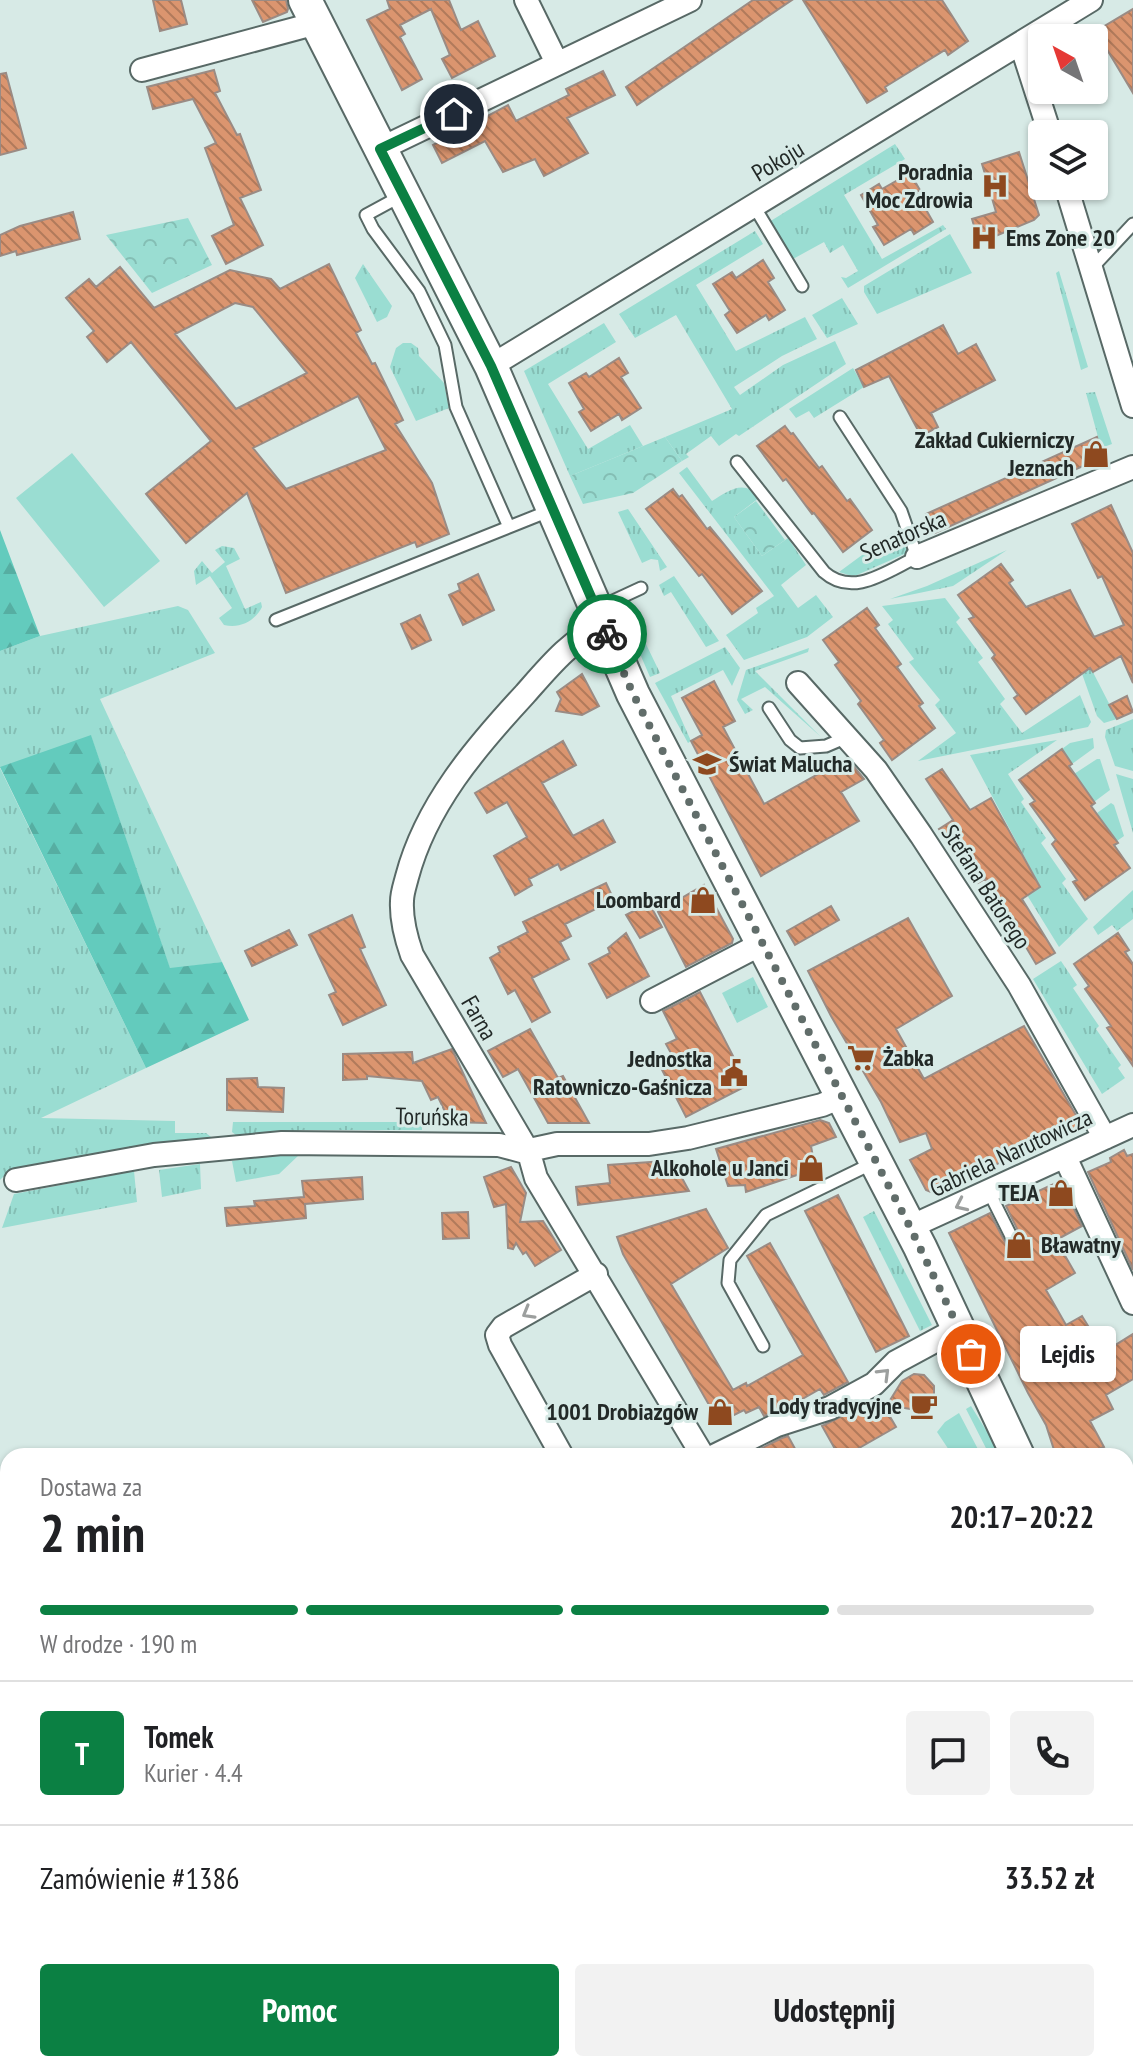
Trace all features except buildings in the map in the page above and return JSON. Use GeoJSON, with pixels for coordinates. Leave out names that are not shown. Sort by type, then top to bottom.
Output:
{"type":"FeatureCollection","features":[{"type":"Feature","properties":{"kind":"street"},"geometry":{"type":"LineString","coordinates":[[526,0],[557,63]]}},
{"type":"Feature","properties":{"kind":"street"},"geometry":{"type":"LineString","coordinates":[[380,149],[690,0]]}},
{"type":"Feature","properties":{"kind":"street","name":"Pokoju"},"geometry":{"type":"LineString","coordinates":[[491,366],[1091,0]]}},
{"type":"Feature","properties":{"kind":"street"},"geometry":{"type":"LineString","coordinates":[[142,70],[311,12],[491,366],[633,694],[910,1227],[1014,1448]]}},
{"type":"Feature","properties":{"kind":"street"},"geometry":{"type":"LineString","coordinates":[[1021,44],[1045,120]]}},
{"type":"Feature","properties":{"kind":"street"},"geometry":{"type":"LineString","coordinates":[[1070,200],[1133,406]]}},
{"type":"Feature","properties":{"kind":"street","name":"Senatorska"},"geometry":{"type":"LineString","coordinates":[[917,557],[1133,467]]}},
{"type":"Feature","properties":{"kind":"street","name":"Farna"},"geometry":{"type":"LineString","coordinates":[[599,617],[543,674],[469,758],[424,831],[412,860],[401,899],[403,920],[412,955],[529,1153],[536,1178],[698,1448]]}},
{"type":"Feature","properties":{"kind":"street","name":"Stefana Batorego"},"geometry":{"type":"LineString","coordinates":[[798,683],[876,770],[1019,985],[1105,1138]]}},
{"type":"Feature","properties":{"kind":"street"},"geometry":{"type":"LineString","coordinates":[[652,1001],[763,943]]}},
{"type":"Feature","properties":{"kind":"street","name":"Toruńska"},"geometry":{"type":"LineString","coordinates":[[16,1180],[154,1155],[282,1143],[499,1145],[529,1153],[557,1144],[649,1144],[688,1138],[822,1105],[841,1097]]}},
{"type":"Feature","properties":{"kind":"street","name":"Gabriela Narutowicza"},"geometry":{"type":"LineString","coordinates":[[910,1227],[1133,1125]]}},
{"type":"Feature","properties":{"kind":"street"},"geometry":{"type":"LineString","coordinates":[[1065,1157],[1133,1303]]}},
{"type":"Feature","properties":{"kind":"street"},"geometry":{"type":"LineString","coordinates":[[558,1448],[497,1335],[503,1327],[596,1274]]}},
{"type":"Feature","properties":{"kind":"street"},"geometry":{"type":"LineString","coordinates":[[730,1448],[777,1425],[830,1408],[874,1384],[896,1362],[959,1328]]}},
{"type":"Feature","properties":{"kind":"lane"},"geometry":{"type":"LineString","coordinates":[[403,195],[366,215],[419,291],[445,345],[456,407],[509,527]]}},
{"type":"Feature","properties":{"kind":"lane"},"geometry":{"type":"LineString","coordinates":[[754,206],[802,286]]}},
{"type":"Feature","properties":{"kind":"lane"},"geometry":{"type":"LineString","coordinates":[[1092,268],[1133,224]]}},
{"type":"Feature","properties":{"kind":"lane"},"geometry":{"type":"LineString","coordinates":[[840,417],[901,511],[917,557]]}},
{"type":"Feature","properties":{"kind":"lane","name":"Senatorska"},"geometry":{"type":"LineString","coordinates":[[737,462],[832,579],[856,585],[917,557]]}},
{"type":"Feature","properties":{"kind":"lane"},"geometry":{"type":"LineString","coordinates":[[276,620],[554,509]]}},
{"type":"Feature","properties":{"kind":"lane"},"geometry":{"type":"LineString","coordinates":[[599,617],[641,588]]}},
{"type":"Feature","properties":{"kind":"lane"},"geometry":{"type":"LineString","coordinates":[[769,708],[790,740],[800,748],[826,746],[847,737]]}},
{"type":"Feature","properties":{"kind":"lane"},"geometry":{"type":"LineString","coordinates":[[763,1346],[728,1283],[730,1260],[766,1215],[875,1161]]}},
{"type":"Feature","properties":{"kind":"lane"},"geometry":{"type":"LineString","coordinates":[[989,1192],[1013,1240]]}},
{"type":"Feature","properties":{"kind":"green space"},"geometry":{"type":"Polygon","coordinates":[[[895,144],[905,159],[844,195],[882,259],[943,225],[946,229],[848,288],[841,277],[846,278],[858,271],[843,245],[830,253],[824,242],[793,259],[790,257],[769,222],[895,144]]]}},
{"type":"Feature","properties":{"kind":"green space"},"geometry":{"type":"Polygon","coordinates":[[[188,218],[212,265],[152,293],[106,235],[188,218]]]}},
{"type":"Feature","properties":{"kind":"green space"},"geometry":{"type":"Polygon","coordinates":[[[755,231],[763,244],[696,285],[736,351],[805,317],[817,339],[782,356],[734,387],[740,395],[783,365],[835,341],[846,364],[739,436],[736,434],[719,446],[711,436],[686,454],[689,457],[682,461],[665,437],[732,409],[676,315],[635,338],[619,314],[755,231]]]}},
{"type":"Feature","properties":{"kind":"green space"},"geometry":{"type":"Polygon","coordinates":[[[950,234],[972,273],[877,314],[864,292],[864,286],[950,234]]]}},
{"type":"Feature","properties":{"kind":"green space"},"geometry":{"type":"Polygon","coordinates":[[[363,264],[392,306],[387,317],[377,322],[355,278],[363,264]]]}},
{"type":"Feature","properties":{"kind":"green space"},"geometry":{"type":"Polygon","coordinates":[[[1059,271],[1088,367],[1081,370],[1056,273],[1059,271]]]}},
{"type":"Feature","properties":{"kind":"green space"},"geometry":{"type":"Polygon","coordinates":[[[842,298],[858,324],[827,338],[812,315],[842,298]]]}},
{"type":"Feature","properties":{"kind":"green space"},"geometry":{"type":"Polygon","coordinates":[[[604,323],[616,342],[548,384],[588,449],[630,425],[643,446],[570,476],[524,371],[604,323]]]}},
{"type":"Feature","properties":{"kind":"green space"},"geometry":{"type":"Polygon","coordinates":[[[403,343],[411,343],[418,348],[419,356],[444,383],[449,408],[416,421],[390,367],[396,348],[403,343]]]}},
{"type":"Feature","properties":{"kind":"green space"},"geometry":{"type":"Polygon","coordinates":[[[853,368],[864,387],[814,418],[809,411],[796,418],[789,409],[853,368]]]}},
{"type":"Feature","properties":{"kind":"green space"},"geometry":{"type":"Polygon","coordinates":[[[1095,392],[1112,444],[1101,448],[1086,393],[1095,392]]]}},
{"type":"Feature","properties":{"kind":"green space"},"geometry":{"type":"Polygon","coordinates":[[[665,437],[682,461],[633,493],[583,504],[570,476],[665,437]]]}},
{"type":"Feature","properties":{"kind":"green space"},"geometry":{"type":"Polygon","coordinates":[[[72,453],[160,561],[104,607],[16,498],[72,453]]]}},
{"type":"Feature","properties":{"kind":"green space"},"geometry":{"type":"Polygon","coordinates":[[[687,467],[712,501],[736,488],[754,492],[759,498],[734,517],[762,556],[788,538],[806,565],[781,585],[798,608],[816,595],[833,617],[807,637],[744,660],[726,635],[758,613],[756,608],[774,596],[679,473],[687,467]]]}},
{"type":"Feature","properties":{"kind":"green space"},"geometry":{"type":"Polygon","coordinates":[[[756,501],[785,540],[762,556],[734,517],[756,501]]]}},
{"type":"Feature","properties":{"kind":"green space"},"geometry":{"type":"Polygon","coordinates":[[[628,509],[667,567],[660,571],[658,560],[642,563],[618,512],[628,509]]]}},
{"type":"Feature","properties":{"kind":"green space"},"geometry":{"type":"Polygon","coordinates":[[[0,530],[40,636],[0,651],[0,530]]]}},
{"type":"Feature","properties":{"kind":"green space"},"geometry":{"type":"Polygon","coordinates":[[[892,533],[896,540],[903,538],[909,552],[857,575],[839,572],[892,533]]]}},
{"type":"Feature","properties":{"kind":"green space"},"geometry":{"type":"Polygon","coordinates":[[[222,546],[234,548],[240,559],[226,566],[245,609],[261,602],[262,607],[255,616],[241,625],[224,625],[219,618],[232,608],[210,576],[196,585],[194,571],[202,561],[212,573],[225,562],[215,550],[222,546]]]}},
{"type":"Feature","properties":{"kind":"green space"},"geometry":{"type":"Polygon","coordinates":[[[1007,550],[953,586],[890,599],[927,586],[1007,550]]]}},
{"type":"Feature","properties":{"kind":"green space"},"geometry":{"type":"Polygon","coordinates":[[[674,576],[719,641],[706,647],[671,592],[664,596],[659,585],[674,576]]]}},
{"type":"Feature","properties":{"kind":"green space"},"geometry":{"type":"Polygon","coordinates":[[[945,598],[960,618],[956,622],[983,658],[978,662],[1005,699],[1000,704],[1022,733],[1080,695],[1091,722],[1088,727],[918,761],[956,733],[935,705],[940,700],[909,662],[914,659],[888,624],[893,620],[882,606],[945,598]]]}},
{"type":"Feature","properties":{"kind":"green space"},"geometry":{"type":"Polygon","coordinates":[[[178,606],[188,610],[215,653],[100,699],[222,962],[170,969],[91,736],[0,768],[0,651],[40,636],[178,606]]]}},
{"type":"Feature","properties":{"kind":"green space"},"geometry":{"type":"Polygon","coordinates":[[[629,609],[660,673],[650,677],[637,647],[627,613],[629,609]]]}},
{"type":"Feature","properties":{"kind":"green space"},"geometry":{"type":"Polygon","coordinates":[[[1078,643],[1117,719],[1104,723],[1097,716],[1075,654],[1078,643]]]}},
{"type":"Feature","properties":{"kind":"green space"},"geometry":{"type":"Polygon","coordinates":[[[725,647],[740,668],[732,686],[723,670],[671,696],[691,741],[688,743],[655,683],[725,647]]]}},
{"type":"Feature","properties":{"kind":"green space"},"geometry":{"type":"Polygon","coordinates":[[[809,648],[808,652],[755,671],[821,737],[765,687],[741,699],[753,710],[745,714],[737,700],[746,670],[809,648]]]}},
{"type":"Feature","properties":{"kind":"green space"},"geometry":{"type":"Polygon","coordinates":[[[1133,719],[1133,771],[1115,766],[1105,737],[1106,730],[1133,719]]]}},
{"type":"Feature","properties":{"kind":"green space"},"geometry":{"type":"Polygon","coordinates":[[[91,735],[170,968],[222,962],[249,1020],[146,1068],[0,767],[91,735]]]}},
{"type":"Feature","properties":{"kind":"green space"},"geometry":{"type":"Polygon","coordinates":[[[1093,738],[1094,748],[1072,764],[1062,749],[1070,743],[1093,738]]]}},
{"type":"Feature","properties":{"kind":"green space"},"geometry":{"type":"Polygon","coordinates":[[[1057,740],[1008,774],[1024,799],[1021,802],[1046,838],[1041,843],[1066,879],[1062,883],[1088,919],[1059,947],[1027,895],[1040,886],[970,755],[1057,740]]]}},
{"type":"Feature","properties":{"kind":"green space"},"geometry":{"type":"Polygon","coordinates":[[[1100,759],[1110,790],[1094,802],[1074,774],[1100,759]]]}},
{"type":"Feature","properties":{"kind":"green space"},"geometry":{"type":"Polygon","coordinates":[[[0,768],[146,1068],[41,1118],[175,1121],[175,1133],[206,1133],[215,1140],[5,1175],[0,1180],[0,768]]]}},
{"type":"Feature","properties":{"kind":"green space"},"geometry":{"type":"Polygon","coordinates":[[[1116,774],[1133,779],[1133,833],[1116,774]]]}},
{"type":"Feature","properties":{"kind":"green space"},"geometry":{"type":"Polygon","coordinates":[[[1111,803],[1124,836],[1117,841],[1097,813],[1111,803]]]}},
{"type":"Feature","properties":{"kind":"green space"},"geometry":{"type":"Polygon","coordinates":[[[1133,890],[1133,919],[1117,931],[1112,925],[1098,935],[1093,927],[1133,890]]]}},
{"type":"Feature","properties":{"kind":"green space"},"geometry":{"type":"Polygon","coordinates":[[[1061,961],[1077,985],[1073,988],[1099,1026],[1096,1029],[1121,1065],[1118,1068],[1125,1078],[1102,1094],[1033,979],[1061,961]]]}},
{"type":"Feature","properties":{"kind":"green space"},"geometry":{"type":"Polygon","coordinates":[[[753,977],[768,1007],[737,1023],[722,993],[753,977]]]}},
{"type":"Feature","properties":{"kind":"green space"},"geometry":{"type":"Polygon","coordinates":[[[233,1122],[422,1122],[422,1130],[302,1130],[241,1139],[232,1132],[233,1122]]]}},
{"type":"Feature","properties":{"kind":"green space"},"geometry":{"type":"Polygon","coordinates":[[[289,1151],[299,1155],[279,1174],[236,1182],[232,1161],[289,1151]]]}},
{"type":"Feature","properties":{"kind":"green space"},"geometry":{"type":"Polygon","coordinates":[[[200,1164],[201,1189],[162,1197],[159,1170],[200,1164]]]}},
{"type":"Feature","properties":{"kind":"green space"},"geometry":{"type":"Polygon","coordinates":[[[134,1171],[137,1202],[2,1228],[14,1194],[134,1171]]]}},
{"type":"Feature","properties":{"kind":"green space"},"geometry":{"type":"Polygon","coordinates":[[[874,1211],[932,1325],[920,1331],[863,1217],[874,1211]]]}},
{"type":"Feature","properties":{"kind":"green space"},"geometry":{"type":"Polygon","coordinates":[[[971,1406],[997,1448],[986,1448],[966,1409],[971,1406]]]}},
{"type":"Feature","properties":{"kind":"green space"},"geometry":{"type":"Polygon","coordinates":[[[959,1413],[977,1448],[948,1448],[937,1432],[959,1413]]]}},
{"type":"Feature","properties":{"kind":"way so far"},"geometry":{"type":"LineString","coordinates":[[607,634],[633,694],[910,1227],[971,1354]]}},
{"type":"Feature","properties":{"kind":"place","name":"Poradnia Moc Zdrowia"},"geometry":{"type":"Point","coordinates":[995,186]}},
{"type":"Feature","properties":{"kind":"place","name":"Ems Zone 20"},"geometry":{"type":"Point","coordinates":[984,238]}},
{"type":"Feature","properties":{"kind":"place","name":"Zakład Cukierniczy Jeznach"},"geometry":{"type":"Point","coordinates":[1096,454]}},
{"type":"Feature","properties":{"kind":"place","name":"Świat Malucha"},"geometry":{"type":"Point","coordinates":[707,764]}},
{"type":"Feature","properties":{"kind":"place","name":"Loombard"},"geometry":{"type":"Point","coordinates":[703,900]}},
{"type":"Feature","properties":{"kind":"place","name":"Żabka"},"geometry":{"type":"Point","coordinates":[861,1058]}},
{"type":"Feature","properties":{"kind":"place","name":"Jednostka Ratowniczo-Gaśnicza"},"geometry":{"type":"Point","coordinates":[734,1073]}},
{"type":"Feature","properties":{"kind":"place","name":"Alkohole u Janci"},"geometry":{"type":"Point","coordinates":[811,1168]}},
{"type":"Feature","properties":{"kind":"place","name":"TEJA"},"geometry":{"type":"Point","coordinates":[1061,1193]}},
{"type":"Feature","properties":{"kind":"place","name":"Bławatny"},"geometry":{"type":"Point","coordinates":[1019,1245]}},
{"type":"Feature","properties":{"kind":"place","name":"Lejdis"},"geometry":{"type":"Point","coordinates":[971,1354]}},
{"type":"Feature","properties":{"kind":"place","name":"Lody tradycyjne"},"geometry":{"type":"Point","coordinates":[924,1406]}},
{"type":"Feature","properties":{"kind":"place","name":"1001 Drobiazgów"},"geometry":{"type":"Point","coordinates":[720,1412]}},
{"type":"Feature","properties":{"kind":"route"},"geometry":{"type":"LineString","coordinates":[[454,114],[380,149],[491,366],[607,634]]}}]}
